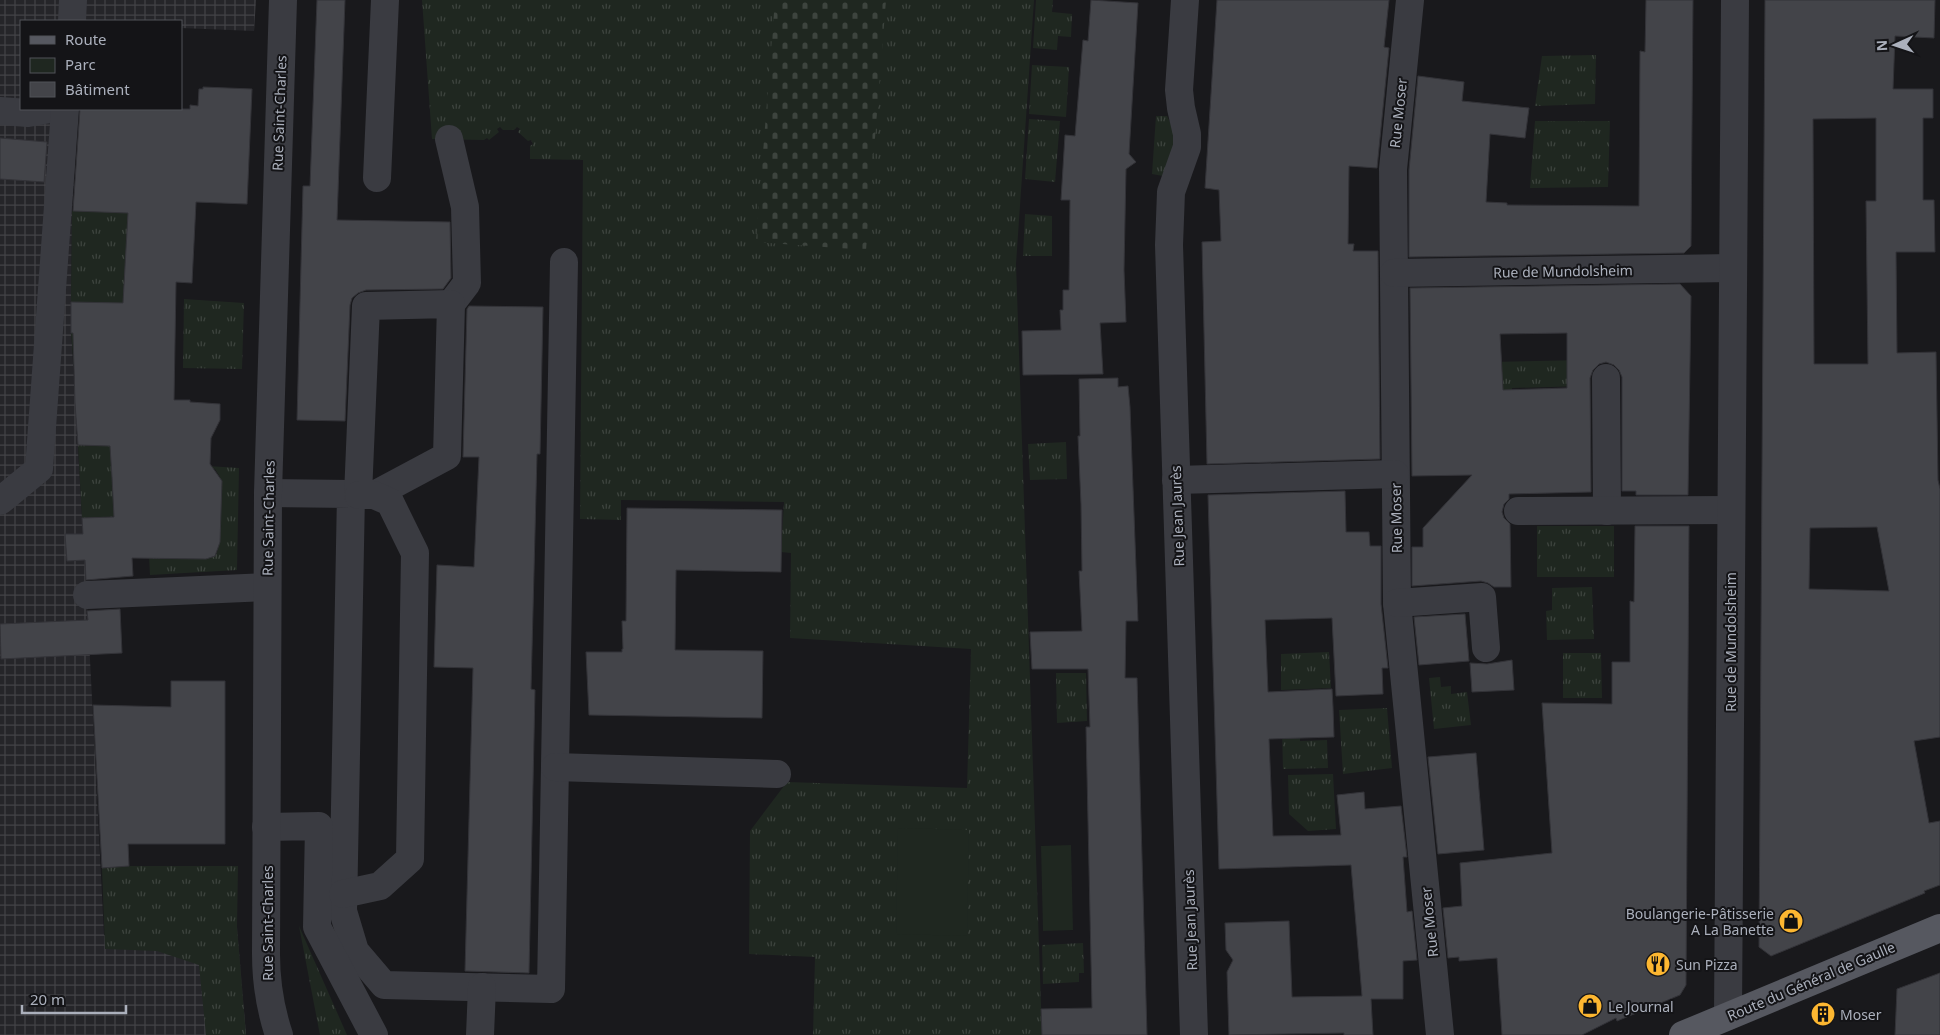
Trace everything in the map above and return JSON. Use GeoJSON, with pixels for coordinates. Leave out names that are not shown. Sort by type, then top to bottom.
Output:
{"type":"FeatureCollection","features":[{"type":"Feature","properties":{"kind":"main road","name":"Route du Général de Gaulle"},"geometry":{"type":"LineString","coordinates":[[1686,1034],[1940,928]]}},
{"type":"Feature","properties":{"kind":"street"},"geometry":{"type":"LineString","coordinates":[[72,20],[73,0]]}},
{"type":"Feature","properties":{"kind":"street","name":"Rue Saint-Charles"},"geometry":{"type":"LineString","coordinates":[[279,1035],[272,1015],[266,978],[266,826],[268,493],[283,0]]}},
{"type":"Feature","properties":{"kind":"street"},"geometry":{"type":"LineString","coordinates":[[378,178],[385,0]]}},
{"type":"Feature","properties":{"kind":"street","name":"Rue Jean Jaurès"},"geometry":{"type":"LineString","coordinates":[[1185,0],[1179,90],[1187,134],[1187,147],[1182,166],[1171,192],[1169,245],[1194,1035]]}},
{"type":"Feature","properties":{"kind":"street","name":"Rue Moser"},"geometry":{"type":"LineString","coordinates":[[1410,0],[1393,169],[1395,474],[1398,603],[1440,1035]]}},
{"type":"Feature","properties":{"kind":"street","name":"Rue de Mundolsheim"},"geometry":{"type":"LineString","coordinates":[[1728,1016],[1735,0]]}},
{"type":"Feature","properties":{"kind":"street"},"geometry":{"type":"LineString","coordinates":[[0,111],[28,113],[44,110]]}},
{"type":"Feature","properties":{"kind":"street"},"geometry":{"type":"LineString","coordinates":[[0,501],[39,468],[65,110]]}},
{"type":"Feature","properties":{"kind":"street"},"geometry":{"type":"LineString","coordinates":[[361,495],[447,456],[451,304],[467,283],[466,207],[449,139]]}},
{"type":"Feature","properties":{"kind":"street"},"geometry":{"type":"LineString","coordinates":[[451,304],[366,306],[361,495],[343,911],[355,951],[384,986],[551,989],[564,262]]}},
{"type":"Feature","properties":{"kind":"street","name":"Rue de Mundolsheim"},"geometry":{"type":"LineString","coordinates":[[1394,273],[1733,268]]}},
{"type":"Feature","properties":{"kind":"street"},"geometry":{"type":"LineString","coordinates":[[1606,378],[1607,511]]}},
{"type":"Feature","properties":{"kind":"street"},"geometry":{"type":"LineString","coordinates":[[1176,480],[1395,474]]}},
{"type":"Feature","properties":{"kind":"street"},"geometry":{"type":"LineString","coordinates":[[268,493],[361,495],[390,502],[415,553],[410,859],[380,886],[343,894]]}},
{"type":"Feature","properties":{"kind":"street"},"geometry":{"type":"LineString","coordinates":[[1518,512],[1731,510]]}},
{"type":"Feature","properties":{"kind":"street"},"geometry":{"type":"LineString","coordinates":[[86,595],[267,587]]}},
{"type":"Feature","properties":{"kind":"street"},"geometry":{"type":"LineString","coordinates":[[1398,603],[1482,597],[1486,648]]}},
{"type":"Feature","properties":{"kind":"street"},"geometry":{"type":"LineString","coordinates":[[555,767],[777,774]]}},
{"type":"Feature","properties":{"kind":"street"},"geometry":{"type":"LineString","coordinates":[[266,826],[319,826],[318,927],[374,1035]]}},
{"type":"Feature","properties":{"kind":"street"},"geometry":{"type":"LineString","coordinates":[[480,1035],[482,987]]}},
{"type":"Feature","properties":{"kind":"shaded area"},"geometry":{"type":"Polygon","coordinates":[[[0,0],[256,0],[254,31],[182,28],[182,20],[20,20],[20,110],[78,110],[72,211],[71,328],[104,935],[237,927],[246,1035],[0,1035],[0,0]]]}},
{"type":"Feature","properties":{"kind":"green space"},"geometry":{"type":"Polygon","coordinates":[[[422,0],[1034,0],[1016,264],[1042,1035],[813,1035],[815,957],[749,954],[750,831],[787,782],[967,788],[971,649],[790,638],[791,553],[781,552],[784,502],[621,500],[621,520],[580,519],[583,160],[530,159],[530,146],[533,144],[531,140],[528,141],[518,132],[520,129],[517,127],[514,130],[503,130],[500,127],[497,129],[499,132],[489,140],[487,138],[484,140],[432,139],[422,0]]]}},
{"type":"Feature","properties":{"kind":"green space"},"geometry":{"type":"Polygon","coordinates":[[[775,0],[886,0],[866,250],[756,242],[775,0]]]}},
{"type":"Feature","properties":{"kind":"green space"},"geometry":{"type":"Polygon","coordinates":[[[1036,0],[1053,0],[1052,12],[1072,14],[1071,37],[1058,36],[1057,50],[1033,48],[1036,0]]]}},
{"type":"Feature","properties":{"kind":"green space"},"geometry":{"type":"Polygon","coordinates":[[[1596,55],[1595,104],[1535,106],[1542,56],[1596,55]]]}},
{"type":"Feature","properties":{"kind":"green space"},"geometry":{"type":"Polygon","coordinates":[[[1032,65],[1069,67],[1066,117],[1029,114],[1032,65]]]}},
{"type":"Feature","properties":{"kind":"green space"},"geometry":{"type":"Polygon","coordinates":[[[1156,116],[1167,116],[1177,136],[1163,176],[1152,174],[1156,116]]]}},
{"type":"Feature","properties":{"kind":"green space"},"geometry":{"type":"Polygon","coordinates":[[[1029,119],[1060,121],[1055,182],[1025,179],[1029,119]]]}},
{"type":"Feature","properties":{"kind":"green space"},"geometry":{"type":"Polygon","coordinates":[[[1535,121],[1610,121],[1608,187],[1530,188],[1535,121]]]}},
{"type":"Feature","properties":{"kind":"green space"},"geometry":{"type":"Polygon","coordinates":[[[177,189],[122,367],[74,369],[71,333],[98,334],[98,303],[71,302],[72,211],[116,212],[177,189]]]}},
{"type":"Feature","properties":{"kind":"green space"},"geometry":{"type":"Polygon","coordinates":[[[1025,214],[1052,216],[1052,256],[1023,256],[1025,214]]]}},
{"type":"Feature","properties":{"kind":"green space"},"geometry":{"type":"Polygon","coordinates":[[[184,299],[244,303],[242,369],[183,368],[184,299]]]}},
{"type":"Feature","properties":{"kind":"green space"},"geometry":{"type":"Polygon","coordinates":[[[1586,360],[1585,386],[1512,388],[1513,440],[1508,440],[1509,495],[1488,495],[1491,362],[1586,360]]]}},
{"type":"Feature","properties":{"kind":"green space"},"geometry":{"type":"Polygon","coordinates":[[[1066,442],[1067,479],[1030,480],[1028,444],[1066,442]]]}},
{"type":"Feature","properties":{"kind":"green space"},"geometry":{"type":"Polygon","coordinates":[[[78,445],[111,446],[124,516],[82,518],[78,445]]]}},
{"type":"Feature","properties":{"kind":"green space"},"geometry":{"type":"Polygon","coordinates":[[[207,466],[239,468],[237,570],[150,575],[148,536],[162,506],[162,559],[206,559],[216,555],[218,549],[220,477],[215,469],[207,466]]]}},
{"type":"Feature","properties":{"kind":"green space"},"geometry":{"type":"Polygon","coordinates":[[[1537,526],[1614,526],[1614,577],[1537,577],[1537,526]]]}},
{"type":"Feature","properties":{"kind":"green space"},"geometry":{"type":"Polygon","coordinates":[[[1592,587],[1594,639],[1547,640],[1546,611],[1552,610],[1552,588],[1592,587]]]}},
{"type":"Feature","properties":{"kind":"green space"},"geometry":{"type":"Polygon","coordinates":[[[1329,652],[1331,688],[1281,690],[1281,654],[1329,652]]]}},
{"type":"Feature","properties":{"kind":"green space"},"geometry":{"type":"Polygon","coordinates":[[[1563,653],[1601,653],[1602,698],[1563,698],[1563,653]]]}},
{"type":"Feature","properties":{"kind":"green space"},"geometry":{"type":"Polygon","coordinates":[[[1056,673],[1086,673],[1087,721],[1057,723],[1056,673]]]}},
{"type":"Feature","properties":{"kind":"green space"},"geometry":{"type":"Polygon","coordinates":[[[1440,677],[1441,687],[1451,686],[1451,694],[1467,692],[1471,725],[1434,729],[1429,678],[1440,677]]]}},
{"type":"Feature","properties":{"kind":"green space"},"geometry":{"type":"Polygon","coordinates":[[[1387,708],[1392,768],[1343,774],[1339,710],[1387,708]]]}},
{"type":"Feature","properties":{"kind":"green space"},"geometry":{"type":"Polygon","coordinates":[[[1300,729],[1300,741],[1327,740],[1328,768],[1283,769],[1282,730],[1300,729]]]}},
{"type":"Feature","properties":{"kind":"green space"},"geometry":{"type":"Polygon","coordinates":[[[1333,774],[1336,829],[1308,831],[1289,814],[1288,775],[1333,774]]]}},
{"type":"Feature","properties":{"kind":"green space"},"geometry":{"type":"Polygon","coordinates":[[[898,828],[969,830],[967,936],[896,934],[898,828]]]}},
{"type":"Feature","properties":{"kind":"green space"},"geometry":{"type":"Polygon","coordinates":[[[1071,845],[1073,930],[1043,931],[1041,846],[1071,845]]]}},
{"type":"Feature","properties":{"kind":"green space"},"geometry":{"type":"Polygon","coordinates":[[[129,866],[238,866],[237,927],[246,1035],[206,1035],[199,965],[157,951],[105,949],[102,868],[129,866]]]}},
{"type":"Feature","properties":{"kind":"green space"},"geometry":{"type":"Polygon","coordinates":[[[299,926],[347,1035],[320,1035],[299,926]]]}},
{"type":"Feature","properties":{"kind":"green space"},"geometry":{"type":"Polygon","coordinates":[[[1083,943],[1084,973],[1079,973],[1079,982],[1043,984],[1042,945],[1083,943]]]}},
{"type":"Feature","properties":{"kind":"building"},"geometry":{"type":"Polygon","coordinates":[[[317,0],[345,0],[337,220],[450,222],[451,278],[443,289],[366,290],[352,298],[350,305],[345,421],[297,420],[303,186],[310,186],[317,0]]]}},
{"type":"Feature","properties":{"kind":"building"},"geometry":{"type":"Polygon","coordinates":[[[1091,0],[1138,3],[1129,154],[1136,162],[1126,169],[1124,270],[1126,322],[1100,323],[1103,374],[1023,375],[1022,331],[1061,330],[1060,310],[1063,310],[1063,290],[1069,290],[1070,200],[1061,200],[1065,135],[1075,136],[1083,40],[1088,41],[1091,0]]]}},
{"type":"Feature","properties":{"kind":"building"},"geometry":{"type":"Polygon","coordinates":[[[1217,0],[1389,0],[1384,47],[1389,48],[1377,168],[1349,166],[1348,244],[1354,244],[1353,251],[1378,251],[1380,459],[1207,464],[1202,242],[1221,241],[1219,190],[1205,188],[1217,0]]]}},
{"type":"Feature","properties":{"kind":"building"},"geometry":{"type":"Polygon","coordinates":[[[1646,0],[1693,0],[1691,246],[1684,253],[1409,257],[1409,170],[1418,76],[1464,82],[1462,101],[1529,108],[1525,138],[1490,134],[1486,202],[1507,203],[1507,205],[1639,206],[1640,51],[1645,52],[1646,0]]]}},
{"type":"Feature","properties":{"kind":"building"},"geometry":{"type":"Polygon","coordinates":[[[1765,0],[1935,0],[1934,38],[1895,36],[1893,89],[1933,89],[1933,118],[1923,118],[1923,200],[1934,200],[1935,252],[1896,252],[1897,353],[1936,352],[1938,480],[1940,489],[1940,737],[1914,741],[1929,823],[1940,821],[1940,885],[1924,891],[1925,893],[1771,956],[1759,947],[1765,0]],[[1876,118],[1813,119],[1814,364],[1868,364],[1866,201],[1876,201],[1876,118]],[[1877,527],[1810,528],[1809,589],[1889,591],[1877,527]]]}},
{"type":"Feature","properties":{"kind":"building"},"geometry":{"type":"Polygon","coordinates":[[[203,87],[252,89],[247,204],[196,202],[192,283],[176,282],[174,400],[220,404],[220,420],[211,438],[210,464],[222,481],[220,542],[215,556],[206,559],[132,558],[133,576],[86,580],[85,560],[67,561],[65,534],[83,534],[82,518],[114,517],[112,477],[110,446],[78,445],[73,333],[71,333],[71,302],[123,303],[128,213],[73,211],[80,110],[190,109],[190,105],[198,106],[199,89],[203,89],[203,87]]]}},
{"type":"Feature","properties":{"kind":"building"},"geometry":{"type":"Polygon","coordinates":[[[0,138],[47,142],[44,182],[0,179],[0,138]]]}},
{"type":"Feature","properties":{"kind":"building"},"geometry":{"type":"Polygon","coordinates":[[[1680,284],[1691,296],[1688,495],[1636,495],[1636,491],[1622,491],[1622,377],[1614,365],[1606,362],[1599,364],[1593,370],[1590,378],[1591,492],[1509,494],[1509,499],[1504,504],[1502,512],[1504,518],[1510,524],[1511,587],[1494,587],[1481,581],[1412,586],[1412,547],[1423,547],[1423,528],[1472,475],[1412,476],[1410,288],[1680,284]],[[1567,333],[1500,334],[1503,390],[1567,388],[1567,333]]]}},
{"type":"Feature","properties":{"kind":"building"},"geometry":{"type":"Polygon","coordinates":[[[469,306],[543,307],[540,454],[537,454],[531,689],[535,690],[529,973],[465,971],[473,668],[434,667],[437,565],[474,567],[479,457],[463,457],[467,309],[469,306]]]}},
{"type":"Feature","properties":{"kind":"building"},"geometry":{"type":"Polygon","coordinates":[[[1118,378],[1118,387],[1128,386],[1130,407],[1138,621],[1126,621],[1125,678],[1137,678],[1147,1035],[1042,1035],[1041,1009],[1092,1008],[1086,727],[1090,727],[1088,669],[1032,669],[1030,632],[1082,631],[1079,571],[1082,571],[1078,436],[1080,436],[1079,379],[1118,378]]]}},
{"type":"Feature","properties":{"kind":"building"},"geometry":{"type":"Polygon","coordinates":[[[1345,491],[1346,532],[1369,532],[1370,546],[1381,546],[1381,604],[1388,668],[1382,668],[1383,694],[1336,696],[1332,618],[1265,620],[1268,692],[1332,689],[1333,707],[1334,737],[1269,739],[1273,836],[1341,835],[1337,795],[1364,792],[1365,809],[1401,806],[1407,857],[1403,857],[1407,912],[1412,911],[1417,960],[1403,961],[1403,999],[1371,999],[1373,1035],[1344,1035],[1344,1033],[1229,1035],[1227,972],[1233,960],[1226,950],[1225,923],[1289,921],[1292,997],[1362,996],[1351,865],[1219,869],[1208,495],[1345,491]]]}},
{"type":"Feature","properties":{"kind":"building"},"geometry":{"type":"Polygon","coordinates":[[[627,508],[782,510],[781,572],[676,570],[675,650],[763,651],[762,718],[589,715],[586,652],[622,652],[623,649],[622,621],[626,621],[627,508]]]}},
{"type":"Feature","properties":{"kind":"building"},"geometry":{"type":"Polygon","coordinates":[[[1635,526],[1689,526],[1686,985],[1680,995],[1617,1021],[1616,1018],[1582,1035],[1502,1035],[1497,958],[1459,961],[1459,957],[1448,958],[1443,908],[1462,906],[1460,863],[1552,853],[1542,703],[1612,704],[1612,662],[1630,662],[1630,601],[1634,602],[1635,526]]]}},
{"type":"Feature","properties":{"kind":"building"},"geometry":{"type":"Polygon","coordinates":[[[120,609],[122,653],[1,659],[0,624],[88,620],[87,611],[120,609]]]}},
{"type":"Feature","properties":{"kind":"building"},"geometry":{"type":"Polygon","coordinates":[[[1465,614],[1469,661],[1419,665],[1414,617],[1465,614]]]}},
{"type":"Feature","properties":{"kind":"building"},"geometry":{"type":"Polygon","coordinates":[[[1512,660],[1514,690],[1472,692],[1470,663],[1487,664],[1512,660]]]}},
{"type":"Feature","properties":{"kind":"building"},"geometry":{"type":"Polygon","coordinates":[[[171,681],[225,681],[225,844],[128,844],[129,866],[102,868],[93,705],[171,707],[171,681]]]}},
{"type":"Feature","properties":{"kind":"building"},"geometry":{"type":"Polygon","coordinates":[[[1476,753],[1484,850],[1438,854],[1428,757],[1476,753]]]}},
{"type":"Feature","properties":{"kind":"building"},"geometry":{"type":"Polygon","coordinates":[[[1940,973],[1940,1035],[1895,1035],[1897,989],[1940,973]]]}},
{"type":"Feature","properties":{"kind":"place","name":"Boulangerie-Pâtisserie A La Banette"},"geometry":{"type":"Point","coordinates":[1791,921]}},
{"type":"Feature","properties":{"kind":"place","name":"Sun Pizza"},"geometry":{"type":"Point","coordinates":[1658,964]}},
{"type":"Feature","properties":{"kind":"place","name":"Le Journal"},"geometry":{"type":"Point","coordinates":[1590,1006]}},
{"type":"Feature","properties":{"kind":"place","name":"Moser"},"geometry":{"type":"Point","coordinates":[1823,1014]}}]}
